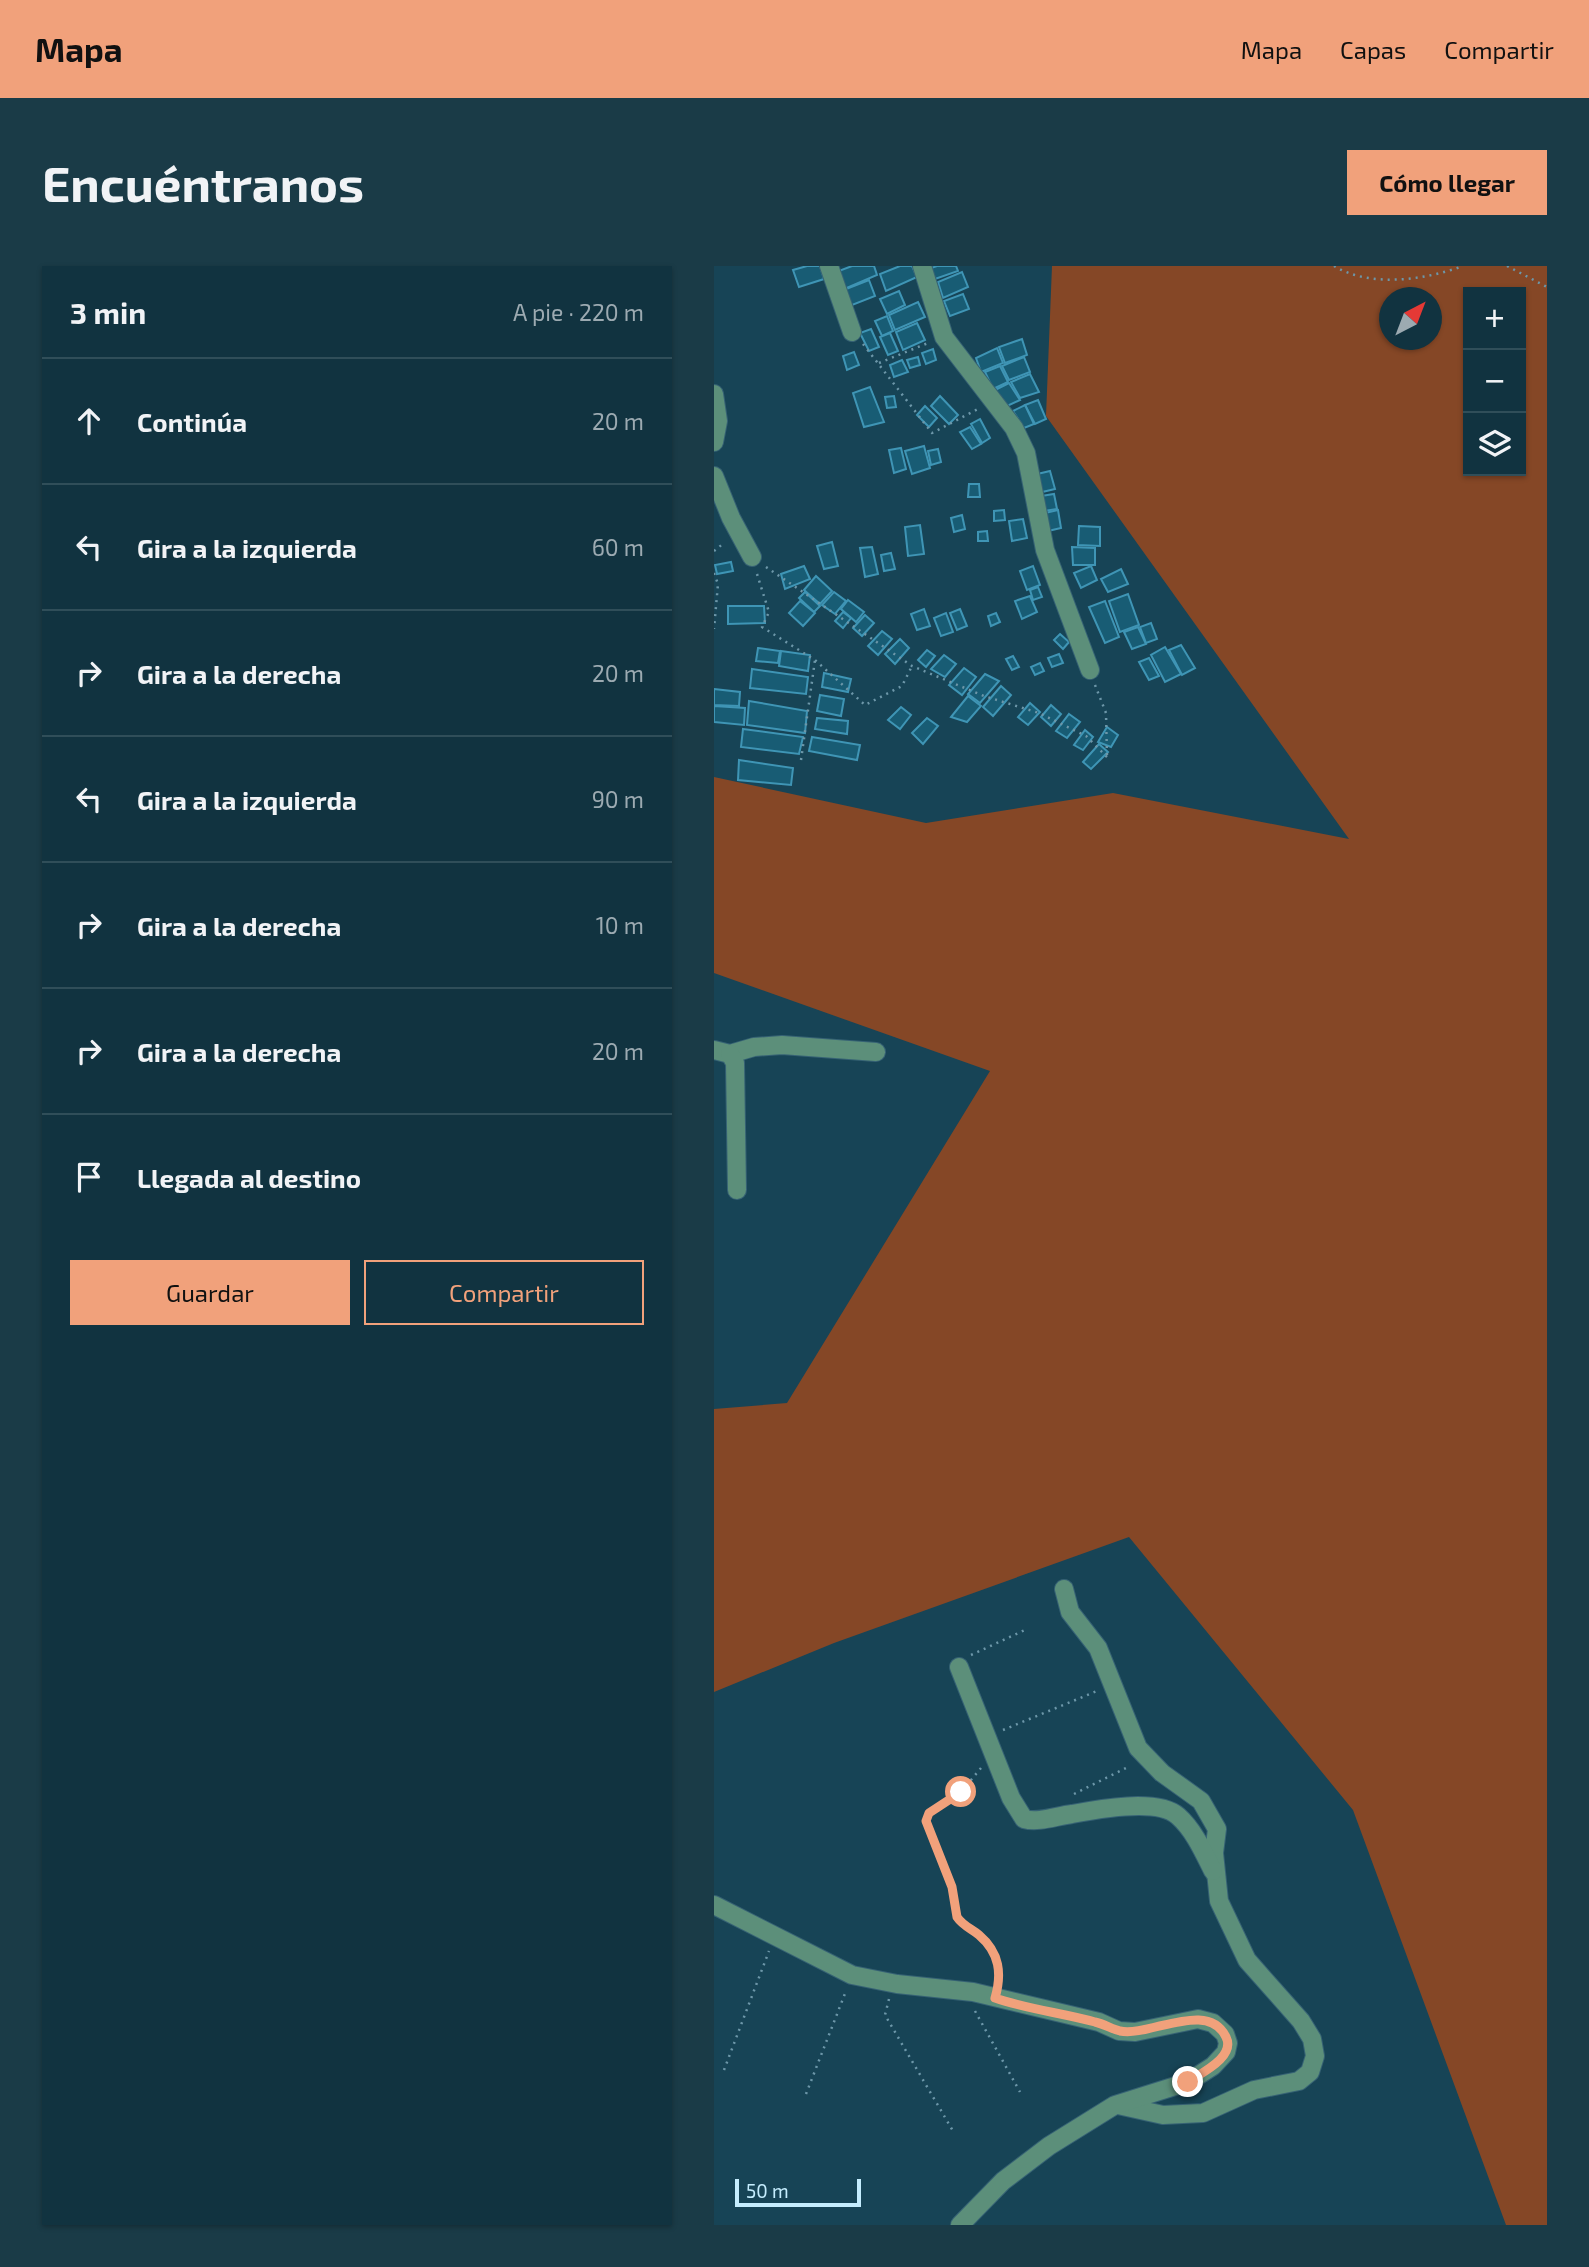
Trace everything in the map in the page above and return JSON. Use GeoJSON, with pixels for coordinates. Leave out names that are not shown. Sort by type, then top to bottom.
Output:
{"type":"FeatureCollection","features":[{"type":"Feature","properties":{"kind":"street"},"geometry":{"type":"LineString","coordinates":[[829,266],[852,332]]}},
{"type":"Feature","properties":{"kind":"street"},"geometry":{"type":"LineString","coordinates":[[922,266],[944,337],[1014,428],[1026,453],[1045,550],[1090,670]]}},
{"type":"Feature","properties":{"kind":"street"},"geometry":{"type":"LineString","coordinates":[[714,394],[718,421],[714,442]]}},
{"type":"Feature","properties":{"kind":"street"},"geometry":{"type":"LineString","coordinates":[[714,476],[731,518],[752,557]]}},
{"type":"Feature","properties":{"kind":"street"},"geometry":{"type":"LineString","coordinates":[[722,1052],[782,1045],[876,1052]]}},
{"type":"Feature","properties":{"kind":"street"},"geometry":{"type":"LineString","coordinates":[[722,1052],[735,1063],[737,1190]]}},
{"type":"Feature","properties":{"kind":"street"},"geometry":{"type":"LineString","coordinates":[[1064,1589],[1070,1612],[1098,1648],[1138,1748],[1162,1773],[1201,1801],[1217,1829],[1216,1877],[1219,1901],[1247,1960],[1301,2021],[1312,2039],[1315,2056],[1310,2072],[1299,2081],[1254,2090],[1203,2113],[1163,2115],[1115,2105]]}},
{"type":"Feature","properties":{"kind":"street"},"geometry":{"type":"LineString","coordinates":[[959,1667],[1011,1798],[1024,1819],[1032,1821],[1076,1813],[1162,1807],[1178,1816],[1198,1843],[1216,1877]]}},
{"type":"Feature","properties":{"kind":"street"},"geometry":{"type":"LineString","coordinates":[[714,1905],[852,1975],[897,1984],[963,1990],[1099,2022],[1119,2031],[1135,2032],[1198,2020],[1213,2023],[1225,2034],[1228,2043],[1226,2052],[1196,2077],[1115,2105],[1049,2146],[1003,2180],[960,2225]]}},
{"type":"Feature","properties":{"kind":"path"},"geometry":{"type":"LineString","coordinates":[[1334,266],[1355,276],[1387,280],[1442,273],[1463,266]]}},
{"type":"Feature","properties":{"kind":"path"},"geometry":{"type":"LineString","coordinates":[[1507,266],[1547,287]]}},
{"type":"Feature","properties":{"kind":"path"},"geometry":{"type":"LineString","coordinates":[[852,332],[932,433],[982,406],[985,390]]}},
{"type":"Feature","properties":{"kind":"path"},"geometry":{"type":"LineString","coordinates":[[879,363],[944,337]]}},
{"type":"Feature","properties":{"kind":"path"},"geometry":{"type":"LineString","coordinates":[[752,557],[912,666],[984,696],[1039,713],[1086,736],[1107,757],[1106,713],[1090,670]]}},
{"type":"Feature","properties":{"kind":"path"},"geometry":{"type":"LineString","coordinates":[[752,557],[769,612],[762,626],[814,660],[865,705],[902,686],[912,666]]}},
{"type":"Feature","properties":{"kind":"path"},"geometry":{"type":"LineString","coordinates":[[714,573],[718,584],[714,629]]}},
{"type":"Feature","properties":{"kind":"path"},"geometry":{"type":"LineString","coordinates":[[801,760],[814,660]]}},
{"type":"Feature","properties":{"kind":"path"},"geometry":{"type":"LineString","coordinates":[[959,1667],[969,1656],[1027,1629]]}},
{"type":"Feature","properties":{"kind":"path"},"geometry":{"type":"LineString","coordinates":[[995,1998],[1001,1978],[995,1955],[982,1937],[957,1917],[949,1877],[926,1821],[929,1813],[951,1800],[971,1782],[989,1741],[1112,1682]]}},
{"type":"Feature","properties":{"kind":"path"},"geometry":{"type":"LineString","coordinates":[[1070,1797],[1134,1764],[1144,1754]]}},
{"type":"Feature","properties":{"kind":"path"},"geometry":{"type":"LineString","coordinates":[[724,2070],[775,1935]]}},
{"type":"Feature","properties":{"kind":"path"},"geometry":{"type":"LineString","coordinates":[[806,2094],[852,1975]]}},
{"type":"Feature","properties":{"kind":"path"},"geometry":{"type":"LineString","coordinates":[[897,1984],[887,2001],[885,2015],[953,2131]]}},
{"type":"Feature","properties":{"kind":"path"},"geometry":{"type":"LineString","coordinates":[[963,1990],[1020,2092]]}},
{"type":"Feature","properties":{"kind":"shaded area"},"geometry":{"type":"Polygon","coordinates":[[[1052,266],[1547,266],[1547,2225],[1506,2225],[1353,1810],[1129,1537],[834,1643],[714,1692],[714,1409],[787,1403],[990,1071],[714,973],[714,777],[926,823],[1113,793],[1349,839],[1046,416],[1052,266]]]}},
{"type":"Feature","properties":{"kind":"building"},"geometry":{"type":"Polygon","coordinates":[[[820,266],[824,279],[799,287],[793,270],[820,266]]]}},
{"type":"Feature","properties":{"kind":"building"},"geometry":{"type":"Polygon","coordinates":[[[852,266],[874,266],[877,275],[842,290],[836,272],[852,266]]]}},
{"type":"Feature","properties":{"kind":"building"},"geometry":{"type":"Polygon","coordinates":[[[900,266],[912,266],[917,277],[886,291],[880,274],[900,266]]]}},
{"type":"Feature","properties":{"kind":"building"},"geometry":{"type":"Polygon","coordinates":[[[956,266],[958,271],[935,279],[931,268],[956,266]]]}},
{"type":"Feature","properties":{"kind":"building"},"geometry":{"type":"Polygon","coordinates":[[[962,272],[968,287],[943,298],[938,282],[962,272]]]}},
{"type":"Feature","properties":{"kind":"building"},"geometry":{"type":"Polygon","coordinates":[[[869,280],[875,296],[847,307],[841,291],[869,280]]]}},
{"type":"Feature","properties":{"kind":"building"},"geometry":{"type":"Polygon","coordinates":[[[899,291],[905,305],[887,314],[880,299],[899,291]]]}},
{"type":"Feature","properties":{"kind":"building"},"geometry":{"type":"Polygon","coordinates":[[[963,294],[969,309],[950,316],[944,301],[963,294]]]}},
{"type":"Feature","properties":{"kind":"building"},"geometry":{"type":"Polygon","coordinates":[[[918,302],[925,317],[895,330],[889,315],[918,302]]]}},
{"type":"Feature","properties":{"kind":"building"},"geometry":{"type":"Polygon","coordinates":[[[887,316],[893,331],[882,336],[875,321],[887,316]]]}},
{"type":"Feature","properties":{"kind":"building"},"geometry":{"type":"Polygon","coordinates":[[[917,323],[925,340],[903,350],[896,332],[917,323]]]}},
{"type":"Feature","properties":{"kind":"building"},"geometry":{"type":"Polygon","coordinates":[[[871,329],[879,347],[869,351],[860,333],[871,329]]]}},
{"type":"Feature","properties":{"kind":"building"},"geometry":{"type":"Polygon","coordinates":[[[890,333],[898,351],[888,355],[880,337],[890,333]]]}},
{"type":"Feature","properties":{"kind":"building"},"geometry":{"type":"Polygon","coordinates":[[[1022,339],[1027,355],[1005,363],[999,347],[1022,339]]]}},
{"type":"Feature","properties":{"kind":"building"},"geometry":{"type":"Polygon","coordinates":[[[997,348],[1003,363],[981,372],[976,358],[997,348]]]}},
{"type":"Feature","properties":{"kind":"building"},"geometry":{"type":"Polygon","coordinates":[[[933,349],[936,360],[926,364],[922,353],[933,349]]]}},
{"type":"Feature","properties":{"kind":"building"},"geometry":{"type":"Polygon","coordinates":[[[854,352],[859,365],[847,370],[843,356],[854,352]]]}},
{"type":"Feature","properties":{"kind":"building"},"geometry":{"type":"Polygon","coordinates":[[[918,357],[920,365],[910,368],[907,360],[918,357]]]}},
{"type":"Feature","properties":{"kind":"building"},"geometry":{"type":"Polygon","coordinates":[[[1024,357],[1030,372],[1009,380],[1002,366],[1024,357]]]}},
{"type":"Feature","properties":{"kind":"building"},"geometry":{"type":"Polygon","coordinates":[[[902,360],[908,372],[894,377],[890,365],[902,360]]]}},
{"type":"Feature","properties":{"kind":"building"},"geometry":{"type":"Polygon","coordinates":[[[1000,366],[1008,382],[993,389],[985,372],[1000,366]]]}},
{"type":"Feature","properties":{"kind":"building"},"geometry":{"type":"Polygon","coordinates":[[[1030,374],[1039,392],[1020,398],[1011,382],[1030,374]]]}},
{"type":"Feature","properties":{"kind":"building"},"geometry":{"type":"Polygon","coordinates":[[[1009,383],[1020,400],[1005,407],[995,390],[1009,383]]]}},
{"type":"Feature","properties":{"kind":"building"},"geometry":{"type":"Polygon","coordinates":[[[870,387],[884,422],[864,427],[853,393],[870,387]]]}},
{"type":"Feature","properties":{"kind":"building"},"geometry":{"type":"Polygon","coordinates":[[[894,396],[896,407],[887,408],[885,397],[894,396]]]}},
{"type":"Feature","properties":{"kind":"building"},"geometry":{"type":"Polygon","coordinates":[[[940,396],[958,415],[949,424],[931,406],[940,396]]]}},
{"type":"Feature","properties":{"kind":"building"},"geometry":{"type":"Polygon","coordinates":[[[1038,400],[1046,419],[1035,424],[1025,405],[1038,400]]]}},
{"type":"Feature","properties":{"kind":"building"},"geometry":{"type":"Polygon","coordinates":[[[1025,405],[1034,424],[1024,428],[1013,411],[1025,405]]]}},
{"type":"Feature","properties":{"kind":"building"},"geometry":{"type":"Polygon","coordinates":[[[925,406],[937,418],[929,427],[917,415],[925,406]]]}},
{"type":"Feature","properties":{"kind":"building"},"geometry":{"type":"Polygon","coordinates":[[[980,419],[990,438],[982,443],[971,424],[980,419]]]}},
{"type":"Feature","properties":{"kind":"building"},"geometry":{"type":"Polygon","coordinates":[[[970,427],[981,444],[972,449],[960,432],[970,427]]]}},
{"type":"Feature","properties":{"kind":"building"},"geometry":{"type":"Polygon","coordinates":[[[924,446],[930,468],[912,474],[905,451],[924,446]]]}},
{"type":"Feature","properties":{"kind":"building"},"geometry":{"type":"Polygon","coordinates":[[[901,448],[906,469],[894,473],[889,450],[901,448]]]}},
{"type":"Feature","properties":{"kind":"building"},"geometry":{"type":"Polygon","coordinates":[[[938,449],[941,462],[931,465],[928,451],[938,449]]]}},
{"type":"Feature","properties":{"kind":"building"},"geometry":{"type":"Polygon","coordinates":[[[1050,471],[1055,489],[1038,493],[1033,475],[1050,471]]]}},
{"type":"Feature","properties":{"kind":"building"},"geometry":{"type":"Polygon","coordinates":[[[969,484],[979,484],[980,497],[968,497],[969,484]]]}},
{"type":"Feature","properties":{"kind":"building"},"geometry":{"type":"Polygon","coordinates":[[[1054,494],[1057,509],[1044,511],[1041,496],[1054,494]]]}},
{"type":"Feature","properties":{"kind":"building"},"geometry":{"type":"Polygon","coordinates":[[[1004,510],[1005,520],[994,521],[994,511],[1004,510]]]}},
{"type":"Feature","properties":{"kind":"building"},"geometry":{"type":"Polygon","coordinates":[[[1058,510],[1061,528],[1048,531],[1045,513],[1058,510]]]}},
{"type":"Feature","properties":{"kind":"building"},"geometry":{"type":"Polygon","coordinates":[[[962,515],[965,529],[954,532],[951,518],[962,515]]]}},
{"type":"Feature","properties":{"kind":"building"},"geometry":{"type":"Polygon","coordinates":[[[1023,519],[1027,538],[1012,541],[1009,521],[1023,519]]]}},
{"type":"Feature","properties":{"kind":"building"},"geometry":{"type":"Polygon","coordinates":[[[920,525],[924,554],[908,556],[905,527],[920,525]]]}},
{"type":"Feature","properties":{"kind":"building"},"geometry":{"type":"Polygon","coordinates":[[[1079,526],[1100,527],[1100,546],[1078,545],[1079,526]]]}},
{"type":"Feature","properties":{"kind":"building"},"geometry":{"type":"Polygon","coordinates":[[[987,531],[988,541],[978,541],[978,532],[987,531]]]}},
{"type":"Feature","properties":{"kind":"building"},"geometry":{"type":"Polygon","coordinates":[[[832,542],[838,566],[824,569],[817,546],[832,542]]]}},
{"type":"Feature","properties":{"kind":"building"},"geometry":{"type":"Polygon","coordinates":[[[872,547],[878,574],[865,577],[860,548],[872,547]]]}},
{"type":"Feature","properties":{"kind":"building"},"geometry":{"type":"Polygon","coordinates":[[[1072,547],[1095,548],[1095,565],[1073,565],[1072,547]]]}},
{"type":"Feature","properties":{"kind":"building"},"geometry":{"type":"Polygon","coordinates":[[[891,553],[895,569],[884,571],[881,555],[891,553]]]}},
{"type":"Feature","properties":{"kind":"building"},"geometry":{"type":"Polygon","coordinates":[[[731,562],[733,571],[717,574],[715,565],[731,562]]]}},
{"type":"Feature","properties":{"kind":"building"},"geometry":{"type":"Polygon","coordinates":[[[804,566],[810,579],[785,589],[781,574],[804,566]]]}},
{"type":"Feature","properties":{"kind":"building"},"geometry":{"type":"Polygon","coordinates":[[[1033,566],[1040,585],[1027,590],[1020,571],[1033,566]]]}},
{"type":"Feature","properties":{"kind":"building"},"geometry":{"type":"Polygon","coordinates":[[[1091,566],[1097,580],[1081,588],[1074,573],[1091,566]]]}},
{"type":"Feature","properties":{"kind":"building"},"geometry":{"type":"Polygon","coordinates":[[[1121,569],[1128,584],[1108,592],[1101,579],[1121,569]]]}},
{"type":"Feature","properties":{"kind":"building"},"geometry":{"type":"Polygon","coordinates":[[[816,576],[832,591],[820,604],[804,590],[816,576]]]}},
{"type":"Feature","properties":{"kind":"building"},"geometry":{"type":"Polygon","coordinates":[[[1038,587],[1042,597],[1033,600],[1030,590],[1038,587]]]}},
{"type":"Feature","properties":{"kind":"building"},"geometry":{"type":"Polygon","coordinates":[[[805,592],[820,606],[814,612],[799,598],[805,592]]]}},
{"type":"Feature","properties":{"kind":"building"},"geometry":{"type":"Polygon","coordinates":[[[834,592],[846,601],[835,614],[822,605],[834,592]]]}},
{"type":"Feature","properties":{"kind":"building"},"geometry":{"type":"Polygon","coordinates":[[[1128,594],[1139,625],[1120,632],[1109,601],[1128,594]]]}},
{"type":"Feature","properties":{"kind":"building"},"geometry":{"type":"Polygon","coordinates":[[[1030,596],[1037,612],[1022,619],[1015,601],[1030,596]]]}},
{"type":"Feature","properties":{"kind":"building"},"geometry":{"type":"Polygon","coordinates":[[[848,600],[864,612],[856,622],[841,609],[848,600]]]}},
{"type":"Feature","properties":{"kind":"building"},"geometry":{"type":"Polygon","coordinates":[[[800,601],[815,613],[803,626],[789,613],[800,601]]]}},
{"type":"Feature","properties":{"kind":"building"},"geometry":{"type":"Polygon","coordinates":[[[1105,601],[1119,637],[1105,643],[1089,607],[1105,601]]]}},
{"type":"Feature","properties":{"kind":"building"},"geometry":{"type":"Polygon","coordinates":[[[728,606],[764,606],[765,623],[728,624],[728,606]]]}},
{"type":"Feature","properties":{"kind":"building"},"geometry":{"type":"Polygon","coordinates":[[[924,609],[930,626],[917,630],[911,614],[924,609]]]}},
{"type":"Feature","properties":{"kind":"building"},"geometry":{"type":"Polygon","coordinates":[[[960,609],[967,626],[957,630],[950,613],[960,609]]]}},
{"type":"Feature","properties":{"kind":"building"},"geometry":{"type":"Polygon","coordinates":[[[843,612],[851,618],[843,628],[835,621],[843,612]]]}},
{"type":"Feature","properties":{"kind":"building"},"geometry":{"type":"Polygon","coordinates":[[[946,613],[953,632],[941,636],[934,618],[946,613]]]}},
{"type":"Feature","properties":{"kind":"building"},"geometry":{"type":"Polygon","coordinates":[[[996,613],[1000,622],[991,626],[988,616],[996,613]]]}},
{"type":"Feature","properties":{"kind":"building"},"geometry":{"type":"Polygon","coordinates":[[[865,615],[874,623],[862,636],[853,628],[865,615]]]}},
{"type":"Feature","properties":{"kind":"building"},"geometry":{"type":"Polygon","coordinates":[[[1151,623],[1157,639],[1146,643],[1140,627],[1151,623]]]}},
{"type":"Feature","properties":{"kind":"building"},"geometry":{"type":"Polygon","coordinates":[[[1138,627],[1146,644],[1132,649],[1124,632],[1138,627]]]}},
{"type":"Feature","properties":{"kind":"building"},"geometry":{"type":"Polygon","coordinates":[[[882,631],[892,639],[878,655],[868,646],[882,631]]]}},
{"type":"Feature","properties":{"kind":"building"},"geometry":{"type":"Polygon","coordinates":[[[1060,634],[1069,642],[1063,649],[1054,640],[1060,634]]]}},
{"type":"Feature","properties":{"kind":"building"},"geometry":{"type":"Polygon","coordinates":[[[900,639],[909,648],[895,664],[885,654],[900,639]]]}},
{"type":"Feature","properties":{"kind":"building"},"geometry":{"type":"Polygon","coordinates":[[[1181,645],[1195,668],[1182,675],[1169,650],[1181,645]]]}},
{"type":"Feature","properties":{"kind":"building"},"geometry":{"type":"Polygon","coordinates":[[[1165,647],[1181,674],[1165,682],[1151,655],[1165,647]]]}},
{"type":"Feature","properties":{"kind":"building"},"geometry":{"type":"Polygon","coordinates":[[[758,648],[780,651],[778,663],[756,661],[758,648]]]}},
{"type":"Feature","properties":{"kind":"building"},"geometry":{"type":"Polygon","coordinates":[[[927,650],[935,656],[926,667],[918,660],[927,650]]]}},
{"type":"Feature","properties":{"kind":"building"},"geometry":{"type":"Polygon","coordinates":[[[781,651],[810,655],[808,671],[779,666],[781,651]]]}},
{"type":"Feature","properties":{"kind":"building"},"geometry":{"type":"Polygon","coordinates":[[[1059,654],[1063,663],[1052,667],[1048,658],[1059,654]]]}},
{"type":"Feature","properties":{"kind":"building"},"geometry":{"type":"Polygon","coordinates":[[[944,655],[956,664],[945,677],[931,669],[944,655]]]}},
{"type":"Feature","properties":{"kind":"building"},"geometry":{"type":"Polygon","coordinates":[[[1013,656],[1019,667],[1012,670],[1006,659],[1013,656]]]}},
{"type":"Feature","properties":{"kind":"building"},"geometry":{"type":"Polygon","coordinates":[[[1149,658],[1159,676],[1149,680],[1139,662],[1149,658]]]}},
{"type":"Feature","properties":{"kind":"building"},"geometry":{"type":"Polygon","coordinates":[[[1040,663],[1044,671],[1035,675],[1031,667],[1040,663]]]}},
{"type":"Feature","properties":{"kind":"building"},"geometry":{"type":"Polygon","coordinates":[[[964,668],[976,677],[962,695],[949,685],[964,668]]]}},
{"type":"Feature","properties":{"kind":"building"},"geometry":{"type":"Polygon","coordinates":[[[752,669],[808,677],[806,694],[750,688],[752,669]]]}},
{"type":"Feature","properties":{"kind":"building"},"geometry":{"type":"Polygon","coordinates":[[[824,673],[851,679],[848,692],[822,687],[824,673]]]}},
{"type":"Feature","properties":{"kind":"building"},"geometry":{"type":"Polygon","coordinates":[[[985,674],[999,681],[980,703],[968,694],[985,674]]]}},
{"type":"Feature","properties":{"kind":"building"},"geometry":{"type":"Polygon","coordinates":[[[1001,686],[1011,695],[993,716],[983,707],[1001,686]]]}},
{"type":"Feature","properties":{"kind":"building"},"geometry":{"type":"Polygon","coordinates":[[[714,689],[740,692],[739,706],[714,705],[714,689]]]}},
{"type":"Feature","properties":{"kind":"building"},"geometry":{"type":"Polygon","coordinates":[[[820,695],[844,699],[841,716],[817,711],[820,695]]]}},
{"type":"Feature","properties":{"kind":"building"},"geometry":{"type":"Polygon","coordinates":[[[968,696],[981,706],[967,722],[951,717],[968,696]]]}},
{"type":"Feature","properties":{"kind":"building"},"geometry":{"type":"Polygon","coordinates":[[[749,701],[807,711],[805,733],[747,725],[749,701]]]}},
{"type":"Feature","properties":{"kind":"building"},"geometry":{"type":"Polygon","coordinates":[[[1030,703],[1040,712],[1028,725],[1018,717],[1030,703]]]}},
{"type":"Feature","properties":{"kind":"building"},"geometry":{"type":"Polygon","coordinates":[[[1051,705],[1061,714],[1051,726],[1041,717],[1051,705]]]}},
{"type":"Feature","properties":{"kind":"building"},"geometry":{"type":"Polygon","coordinates":[[[714,706],[745,708],[744,725],[714,722],[714,706]]]}},
{"type":"Feature","properties":{"kind":"building"},"geometry":{"type":"Polygon","coordinates":[[[901,707],[911,715],[900,729],[888,720],[901,707]]]}},
{"type":"Feature","properties":{"kind":"building"},"geometry":{"type":"Polygon","coordinates":[[[1069,714],[1080,722],[1067,738],[1056,731],[1069,714]]]}},
{"type":"Feature","properties":{"kind":"building"},"geometry":{"type":"Polygon","coordinates":[[[817,718],[848,721],[847,734],[815,729],[817,718]]]}},
{"type":"Feature","properties":{"kind":"building"},"geometry":{"type":"Polygon","coordinates":[[[927,718],[938,726],[923,744],[912,733],[927,718]]]}},
{"type":"Feature","properties":{"kind":"building"},"geometry":{"type":"Polygon","coordinates":[[[1107,727],[1118,735],[1111,747],[1098,742],[1107,727]]]}},
{"type":"Feature","properties":{"kind":"building"},"geometry":{"type":"Polygon","coordinates":[[[743,729],[803,737],[799,754],[741,747],[743,729]]]}},
{"type":"Feature","properties":{"kind":"building"},"geometry":{"type":"Polygon","coordinates":[[[1085,730],[1093,737],[1083,750],[1074,745],[1085,730]]]}},
{"type":"Feature","properties":{"kind":"building"},"geometry":{"type":"Polygon","coordinates":[[[812,737],[860,745],[857,760],[809,751],[812,737]]]}},
{"type":"Feature","properties":{"kind":"building"},"geometry":{"type":"Polygon","coordinates":[[[1099,744],[1108,752],[1091,769],[1083,762],[1099,744]]]}},
{"type":"Feature","properties":{"kind":"building"},"geometry":{"type":"Polygon","coordinates":[[[739,760],[793,768],[791,785],[738,780],[739,760]]]}},
{"type":"Feature","properties":{"kind":"route"},"geometry":{"type":"LineString","coordinates":[[961,1792],[929,1813],[926,1821],[938,1845],[952,1887],[957,1917],[961,1923],[982,1937],[995,1955],[1001,1978],[995,1998],[1099,2022],[1119,2031],[1135,2032],[1198,2020],[1213,2023],[1225,2034],[1228,2043],[1226,2052],[1213,2066],[1188,2082]]}}]}
